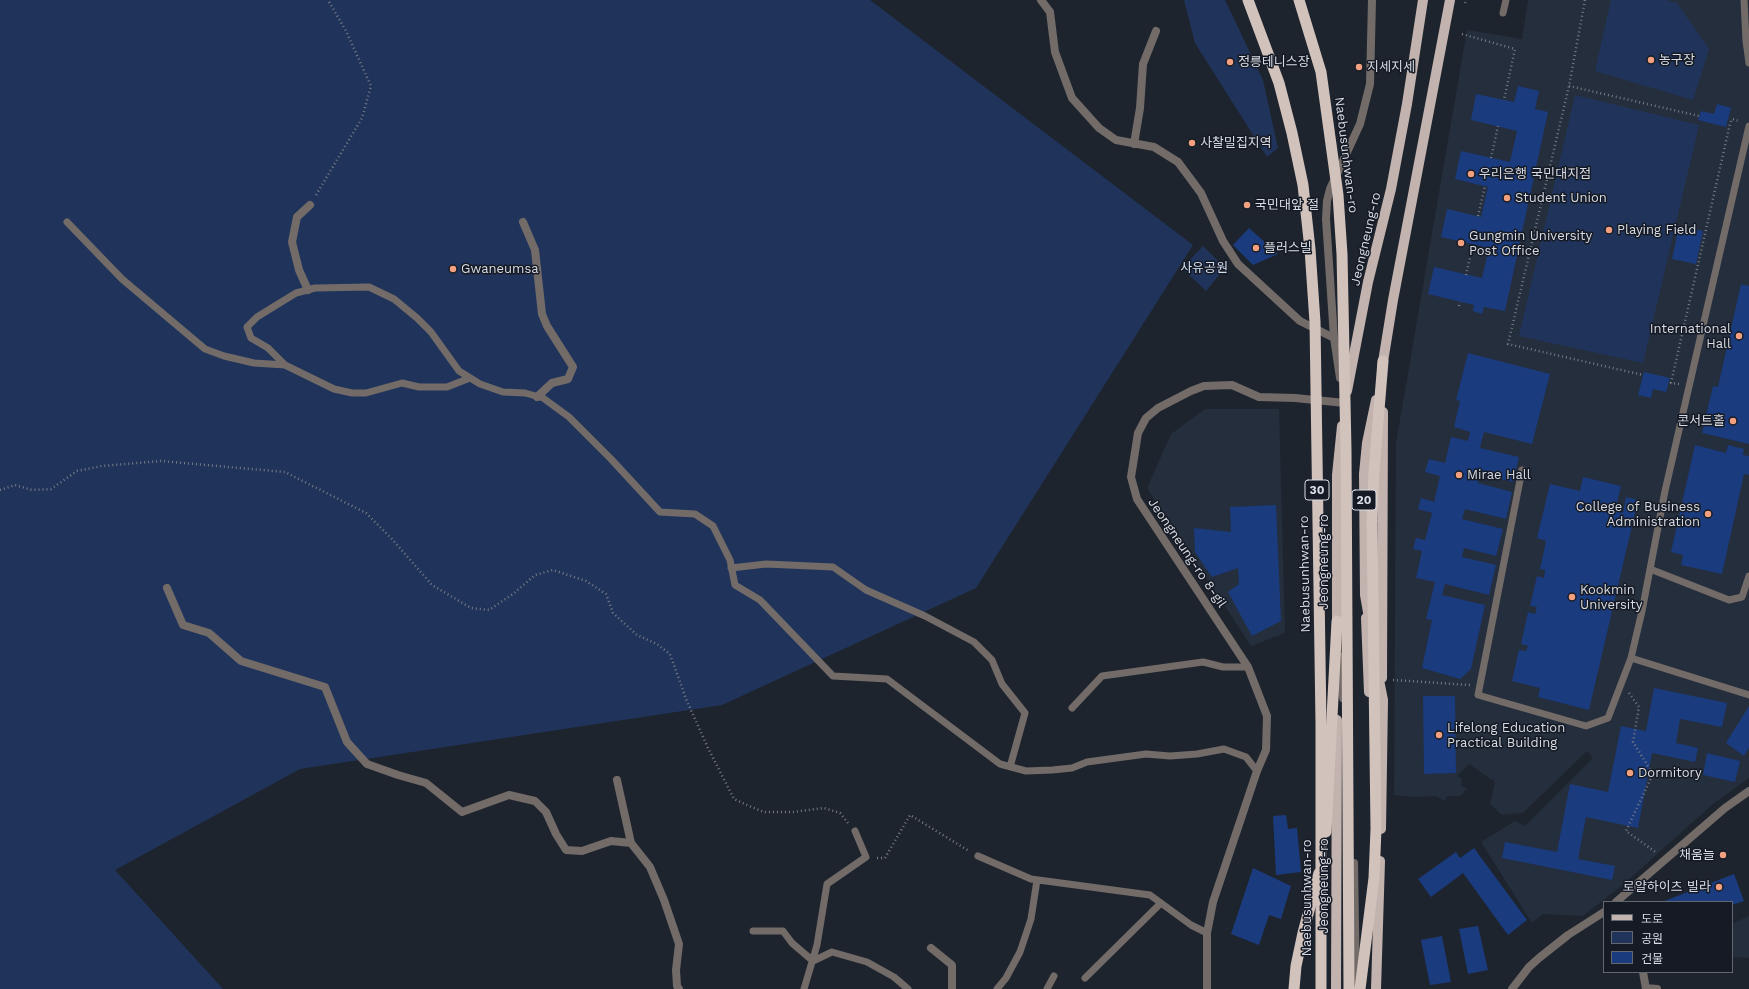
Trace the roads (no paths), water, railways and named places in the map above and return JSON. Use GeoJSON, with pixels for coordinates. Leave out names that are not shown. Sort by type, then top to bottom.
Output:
{"type":"FeatureCollection","features":[{"type":"Feature","properties":{"kind":"highway","name":"Naebusunhwan-ro"},"geometry":{"type":"LineString","coordinates":[[1248,0],[1279,83],[1292,133],[1303,186],[1310,249],[1315,322],[1321,716],[1321,989]]}},
{"type":"Feature","properties":{"kind":"highway","name":"Naebusunhwan-ro"},"geometry":{"type":"LineString","coordinates":[[1299,0],[1321,72],[1338,195],[1342,254],[1346,458],[1349,989]]}},
{"type":"Feature","properties":{"kind":"highway"},"geometry":{"type":"LineString","coordinates":[[1360,989],[1374,878],[1376,829],[1372,521],[1374,471],[1383,362]]}},
{"type":"Feature","properties":{"kind":"highway"},"geometry":{"type":"LineString","coordinates":[[1294,989],[1296,966],[1303,933],[1325,849],[1337,621]]}},
{"type":"Feature","properties":{"kind":"main road","name":"Jeongneung-ro"},"geometry":{"type":"LineString","coordinates":[[1336,989],[1337,475],[1345,403],[1368,282],[1391,188],[1407,104],[1423,0]]}},
{"type":"Feature","properties":{"kind":"main road","name":"20"},"geometry":{"type":"LineString","coordinates":[[1376,989],[1382,777],[1382,700],[1365,595],[1364,474],[1367,443],[1450,0]]}},
{"type":"Feature","properties":{"kind":"main road"},"geometry":{"type":"LineString","coordinates":[[1382,700],[1383,362]]}},
{"type":"Feature","properties":{"kind":"main road"},"geometry":{"type":"LineString","coordinates":[[1365,595],[1369,699],[1382,777]]}},
{"type":"Feature","properties":{"kind":"street"},"geometry":{"type":"LineString","coordinates":[[1041,0],[1050,12],[1055,52],[1072,98],[1099,128],[1116,140],[1154,147],[1178,162],[1202,193],[1223,241],[1238,264],[1300,321],[1334,338]]}},
{"type":"Feature","properties":{"kind":"street"},"geometry":{"type":"LineString","coordinates":[[1345,403],[1334,338],[1326,218],[1327,201],[1330,189],[1360,124],[1370,84],[1372,0]]}},
{"type":"Feature","properties":{"kind":"street"},"geometry":{"type":"LineString","coordinates":[[1134,144],[1140,108],[1143,64],[1156,31]]}},
{"type":"Feature","properties":{"kind":"street"},"geometry":{"type":"LineString","coordinates":[[308,290],[299,270],[292,242],[297,218],[310,205]]}},
{"type":"Feature","properties":{"kind":"street"},"geometry":{"type":"LineString","coordinates":[[523,222],[535,250],[542,314],[547,326],[573,367],[568,379],[552,383],[537,396]]}},
{"type":"Feature","properties":{"kind":"street","name":"Jeongneung-ro 8-gil"},"geometry":{"type":"LineString","coordinates":[[1206,989],[1207,934],[1213,902],[1257,771],[1266,750],[1267,716],[1248,666],[1137,499],[1131,477],[1138,433],[1146,418],[1158,408],[1204,386],[1232,385],[1259,397],[1345,403]]}},
{"type":"Feature","properties":{"kind":"street"},"geometry":{"type":"LineString","coordinates":[[167,588],[183,624],[209,633],[241,661],[325,687],[347,742],[367,764],[426,783],[462,812],[509,795],[535,801],[546,812],[556,834],[566,850],[582,851],[611,841],[631,843]]}},
{"type":"Feature","properties":{"kind":"street"},"geometry":{"type":"LineString","coordinates":[[1337,621],[1353,831],[1356,989]]}},
{"type":"Feature","properties":{"kind":"street"},"geometry":{"type":"LineString","coordinates":[[617,780],[631,843],[650,867],[664,900],[679,944],[676,970],[677,986],[679,989]]}},
{"type":"Feature","properties":{"kind":"street"},"geometry":{"type":"LineString","coordinates":[[1618,901],[1725,808],[1749,791]]}},
{"type":"Feature","properties":{"kind":"street"},"geometry":{"type":"LineString","coordinates":[[1512,989],[1529,967],[1539,958],[1568,934],[1603,913]]}},
{"type":"Feature","properties":{"kind":"street"},"geometry":{"type":"LineString","coordinates":[[930,948],[952,965],[952,989]]}},
{"type":"Feature","properties":{"kind":"street"},"geometry":{"type":"LineString","coordinates":[[1643,973],[1646,988],[1657,989]]}},
{"type":"Feature","properties":{"kind":"lane"},"geometry":{"type":"LineString","coordinates":[[1503,13],[1506,0]]}},
{"type":"Feature","properties":{"kind":"lane"},"geometry":{"type":"LineString","coordinates":[[1744,0],[1746,41],[1749,63]]}},
{"type":"Feature","properties":{"kind":"lane"},"geometry":{"type":"LineString","coordinates":[[1522,470],[1478,695],[1586,726],[1608,718],[1631,658],[1665,490],[1746,124]]}},
{"type":"Feature","properties":{"kind":"lane"},"geometry":{"type":"LineString","coordinates":[[68,222],[122,279],[205,349],[224,356],[254,363],[285,365]]}},
{"type":"Feature","properties":{"kind":"lane"},"geometry":{"type":"LineString","coordinates":[[470,378],[447,387],[419,387],[402,382],[366,393],[352,393],[334,389],[285,365],[268,348],[251,338],[247,328],[257,317],[296,293],[316,288],[369,286],[388,296],[417,318],[431,332],[459,371],[480,384],[503,392],[525,393],[543,398],[569,417],[611,459],[660,512],[695,514],[713,526],[730,560],[735,585],[760,600],[833,676],[887,679],[1000,764],[1026,771],[1052,770],[1072,768],[1087,762],[1139,755],[1197,754],[1224,749],[1246,757],[1257,771]]}},
{"type":"Feature","properties":{"kind":"lane"},"geometry":{"type":"LineString","coordinates":[[732,568],[766,564],[833,566],[866,590],[925,616],[974,642],[992,660],[1002,684],[1025,713],[1010,767]]}},
{"type":"Feature","properties":{"kind":"lane"},"geometry":{"type":"LineString","coordinates":[[1650,568],[1729,600],[1742,597],[1748,580]]}},
{"type":"Feature","properties":{"kind":"lane"},"geometry":{"type":"LineString","coordinates":[[1631,658],[1749,694]]}},
{"type":"Feature","properties":{"kind":"lane"},"geometry":{"type":"LineString","coordinates":[[1072,708],[1102,676],[1203,662],[1224,666],[1248,666]]}},
{"type":"Feature","properties":{"kind":"lane"},"geometry":{"type":"LineString","coordinates":[[804,989],[812,961],[827,884],[866,857],[855,831]]}},
{"type":"Feature","properties":{"kind":"lane"},"geometry":{"type":"LineString","coordinates":[[978,856],[1036,880],[1150,895],[1191,925],[1207,934]]}},
{"type":"Feature","properties":{"kind":"lane"},"geometry":{"type":"LineString","coordinates":[[997,989],[1006,978],[1020,952],[1031,919],[1036,880]]}},
{"type":"Feature","properties":{"kind":"lane"},"geometry":{"type":"LineString","coordinates":[[1085,978],[1161,903]]}},
{"type":"Feature","properties":{"kind":"lane"},"geometry":{"type":"LineString","coordinates":[[753,930],[782,931],[792,943],[812,961]]}},
{"type":"Feature","properties":{"kind":"lane"},"geometry":{"type":"LineString","coordinates":[[812,961],[832,952],[867,962],[894,976],[908,989]]}},
{"type":"Feature","properties":{"kind":"lane"},"geometry":{"type":"LineString","coordinates":[[1047,989],[1054,976]]}},
{"type":"Feature","properties":{"kind":"place","name":"농구장"},"geometry":{"type":"Point","coordinates":[1651,60]}},
{"type":"Feature","properties":{"kind":"place","name":"정릉테니스장"},"geometry":{"type":"Point","coordinates":[1230,62]}},
{"type":"Feature","properties":{"kind":"place","name":"지세지세"},"geometry":{"type":"Point","coordinates":[1359,67]}},
{"type":"Feature","properties":{"kind":"place","name":"사찰밀집지역"},"geometry":{"type":"Point","coordinates":[1192,143]}},
{"type":"Feature","properties":{"kind":"place","name":"우리은행 국민대지점"},"geometry":{"type":"Point","coordinates":[1471,174]}},
{"type":"Feature","properties":{"kind":"place","name":"Student Union"},"geometry":{"type":"Point","coordinates":[1507,198]}},
{"type":"Feature","properties":{"kind":"place","name":"국민대앞 절"},"geometry":{"type":"Point","coordinates":[1247,205]}},
{"type":"Feature","properties":{"kind":"place","name":"Playing Field"},"geometry":{"type":"Point","coordinates":[1609,230]}},
{"type":"Feature","properties":{"kind":"place","name":"Gungmin University Post Office"},"geometry":{"type":"Point","coordinates":[1461,243]}},
{"type":"Feature","properties":{"kind":"place","name":"플러스빌"},"geometry":{"type":"Point","coordinates":[1256,248]}},
{"type":"Feature","properties":{"kind":"place","name":"Gwaneumsa"},"geometry":{"type":"Point","coordinates":[453,269]}},
{"type":"Feature","properties":{"kind":"place","name":"International Hall"},"geometry":{"type":"Point","coordinates":[1739,336]}},
{"type":"Feature","properties":{"kind":"place","name":"콘서트홀"},"geometry":{"type":"Point","coordinates":[1733,421]}},
{"type":"Feature","properties":{"kind":"place","name":"Mirae Hall"},"geometry":{"type":"Point","coordinates":[1459,475]}},
{"type":"Feature","properties":{"kind":"place","name":"College of Business Administration"},"geometry":{"type":"Point","coordinates":[1708,514]}},
{"type":"Feature","properties":{"kind":"place","name":"Kookmin University"},"geometry":{"type":"Point","coordinates":[1572,597]}},
{"type":"Feature","properties":{"kind":"place","name":"Lifelong Education Practical Building"},"geometry":{"type":"Point","coordinates":[1439,735]}},
{"type":"Feature","properties":{"kind":"place","name":"Dormitory"},"geometry":{"type":"Point","coordinates":[1630,773]}},
{"type":"Feature","properties":{"kind":"place","name":"채움늘"},"geometry":{"type":"Point","coordinates":[1723,855]}},
{"type":"Feature","properties":{"kind":"place","name":"로얄하이츠 빌라"},"geometry":{"type":"Point","coordinates":[1719,887]}},
{"type":"Feature","properties":{"kind":"park label","name":"사유공원"},"geometry":{"type":"Point","coordinates":[1204,268]}}]}
